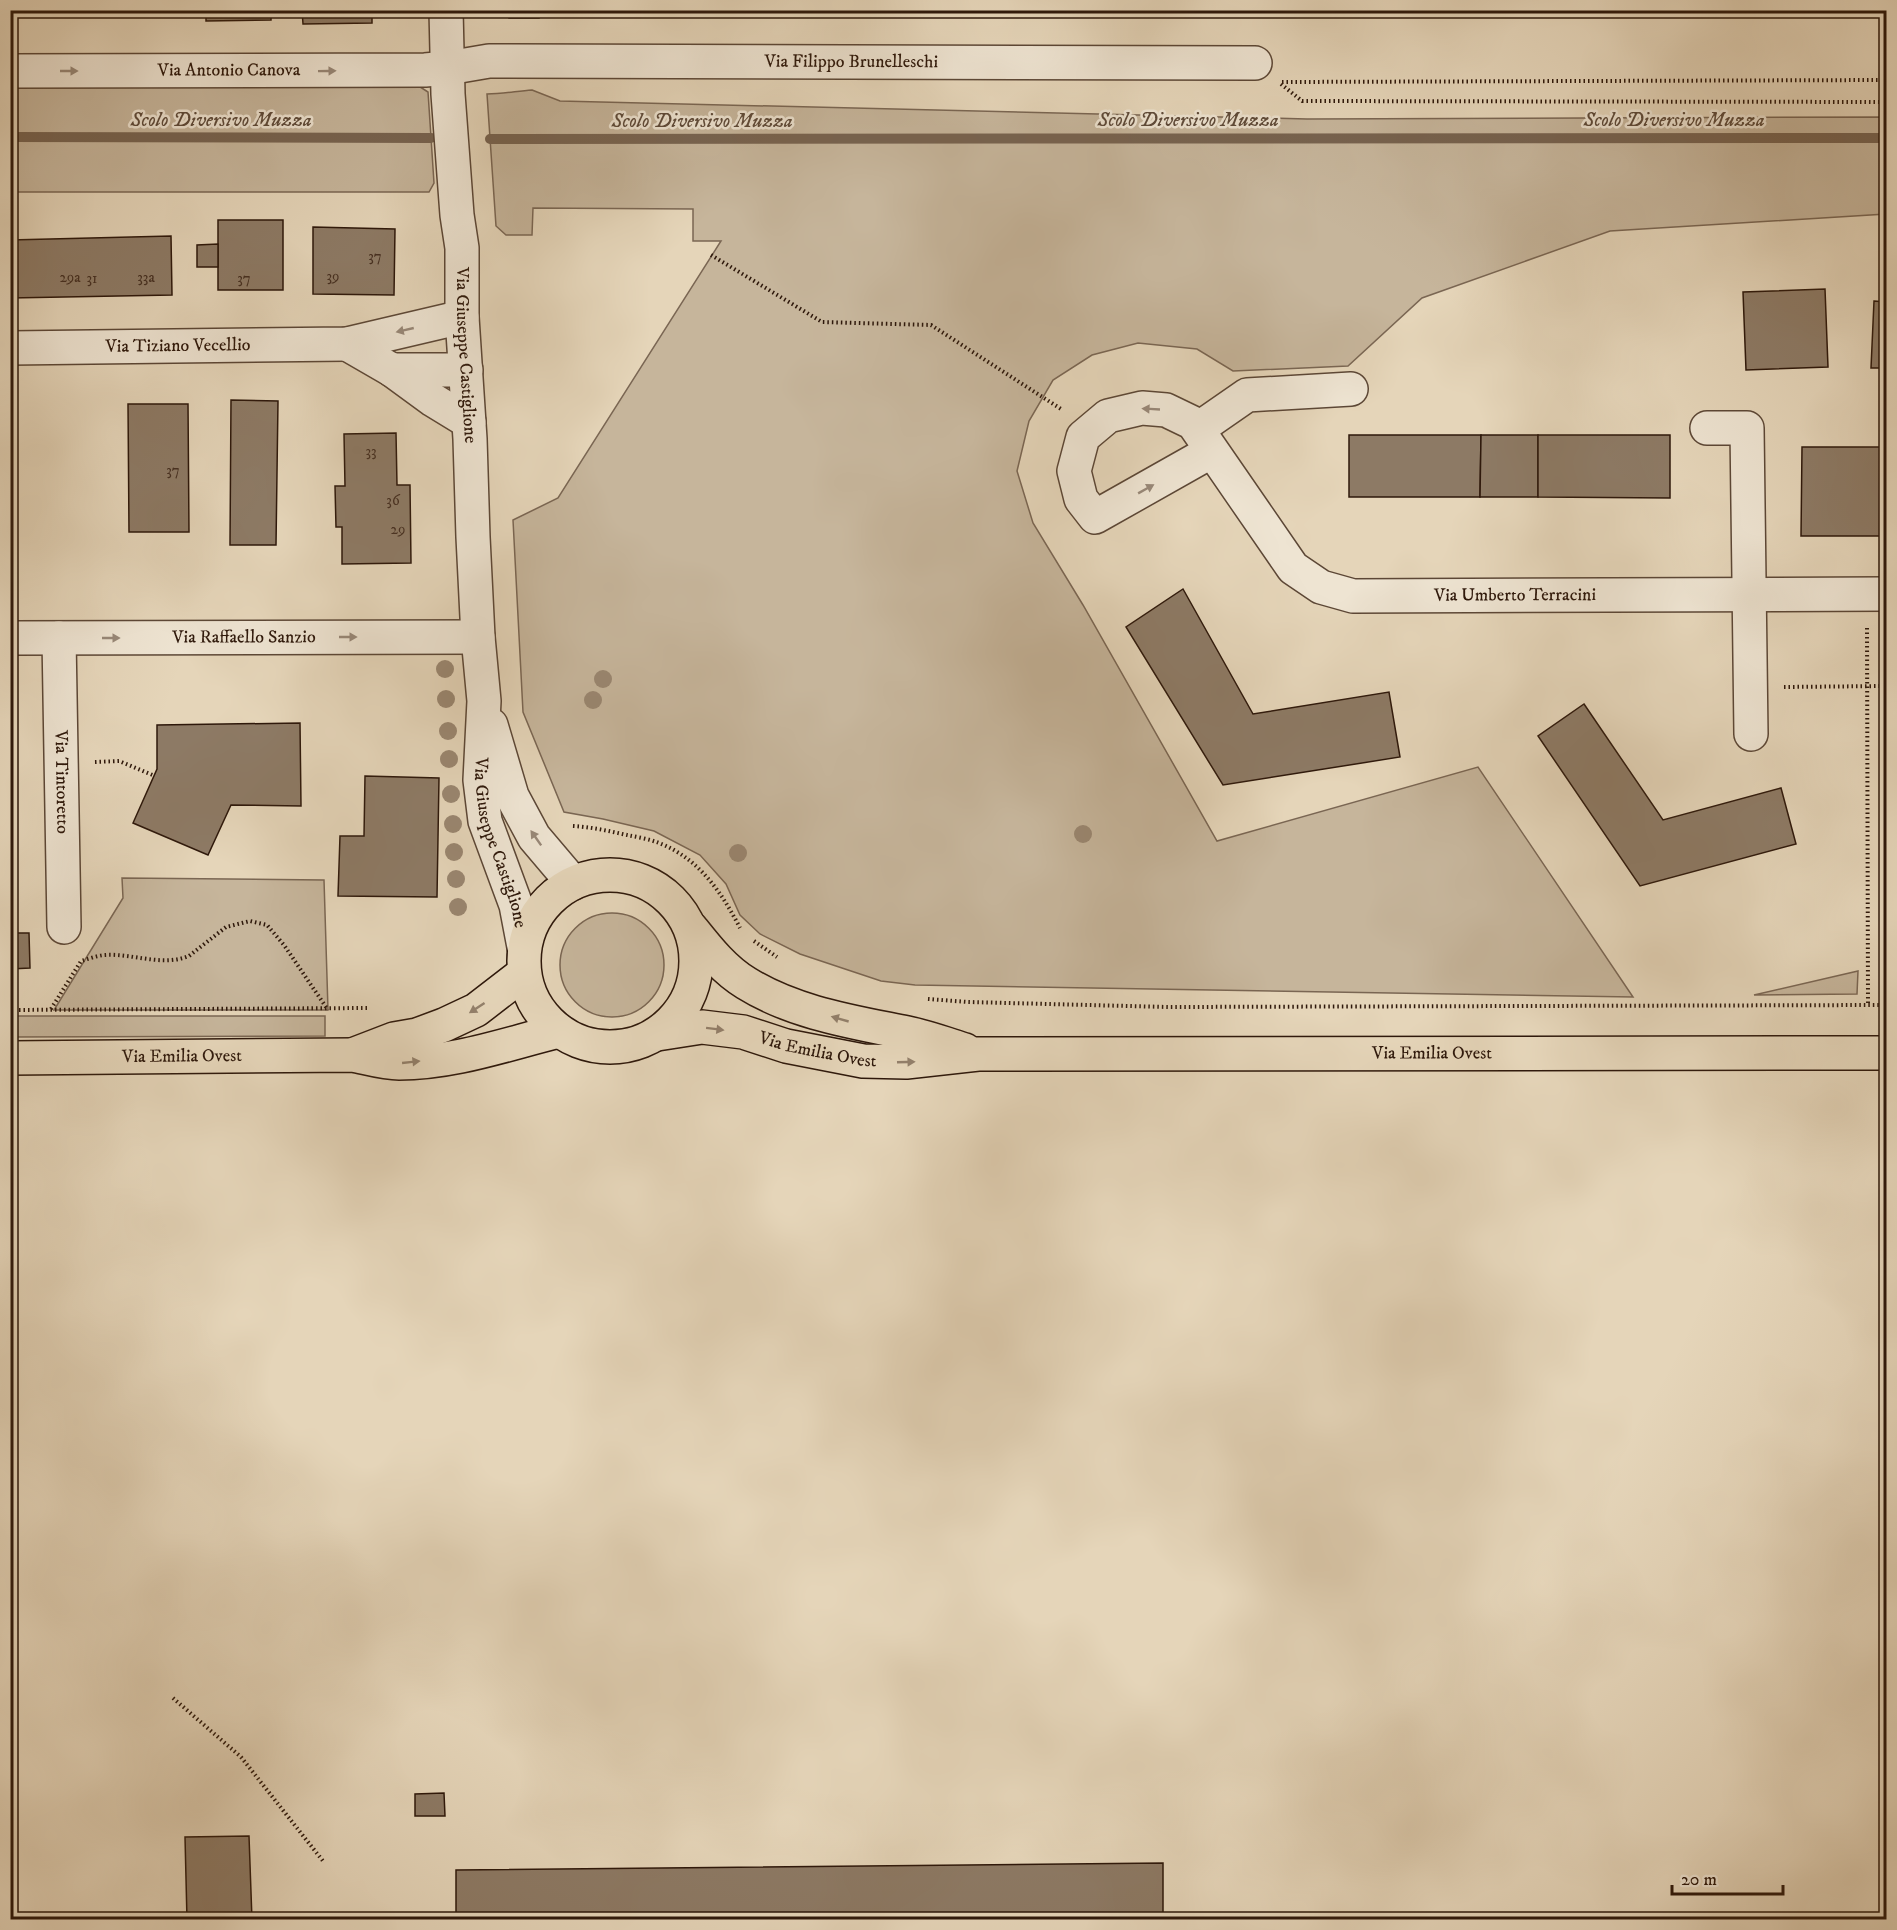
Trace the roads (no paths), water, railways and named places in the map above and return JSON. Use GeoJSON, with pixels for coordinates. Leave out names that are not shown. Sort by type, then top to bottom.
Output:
{"type":"FeatureCollection","features":[{"type":"Feature","properties":{"kind":"main road"},"geometry":{"type":"LineString","coordinates":[[600,875],[628,876],[654,886],[676,904],[690,928],[697,955],[692,991],[683,1008],[657,1034],[640,1043],[603,1048],[584,1044],[559,1032],[539,1011],[529,993],[524,960],[533,922],[549,899],[573,883],[600,875]]}},
{"type":"Feature","properties":{"kind":"main road","name":"Via Emilia Ovest"},"geometry":{"type":"LineString","coordinates":[[690,928],[718,960],[745,983],[787,1004],[866,1026],[910,1034],[978,1054]]}},
{"type":"Feature","properties":{"kind":"main road","name":"Via Emilia Ovest"},"geometry":{"type":"LineString","coordinates":[[353,1055],[394,1039],[417,1035],[476,1010],[524,960]]}},
{"type":"Feature","properties":{"kind":"main road","name":"Via Emilia Ovest"},"geometry":{"type":"LineString","coordinates":[[657,1034],[702,1027],[743,1032],[786,1046],[863,1060],[906,1062],[978,1054],[1887,1053]]}},
{"type":"Feature","properties":{"kind":"main road","name":"Via Emilia Ovest"},"geometry":{"type":"LineString","coordinates":[[10,1058],[353,1055],[398,1063],[450,1058],[559,1032]]}},
{"type":"Feature","properties":{"kind":"street","name":"Via Giuseppe Castiglione"},"geometry":{"type":"LineString","coordinates":[[446,10],[448,94],[457,215],[462,248],[462,317],[478,637],[484,700],[480,780],[486,821],[516,905],[524,960]]}},
{"type":"Feature","properties":{"kind":"street","name":"Via Filippo Brunelleschi"},"geometry":{"type":"LineString","coordinates":[[448,68],[489,61],[1267,73]]}},
{"type":"Feature","properties":{"kind":"street","name":"Via Antonio Canova"},"geometry":{"type":"LineString","coordinates":[[10,71],[291,71],[448,68]]}},
{"type":"Feature","properties":{"kind":"street","name":"Via Tiziano Vecellio"},"geometry":{"type":"LineString","coordinates":[[10,348],[347,344],[462,317]]}},
{"type":"Feature","properties":{"kind":"street"},"geometry":{"type":"LineString","coordinates":[[347,344],[392,370],[433,400],[469,422]]}},
{"type":"Feature","properties":{"kind":"street"},"geometry":{"type":"LineString","coordinates":[[392,370],[466,370]]}},
{"type":"Feature","properties":{"kind":"street"},"geometry":{"type":"LineString","coordinates":[[1205,440],[1247,394],[1351,389]]}},
{"type":"Feature","properties":{"kind":"street","name":"Via Umberto Terracini"},"geometry":{"type":"LineString","coordinates":[[1205,440],[1095,517],[1081,499],[1074,471],[1083,437],[1108,416],[1142,408],[1166,410],[1193,423],[1205,440],[1293,568],[1321,587],[1353,596],[1877,594]]}},
{"type":"Feature","properties":{"kind":"street"},"geometry":{"type":"LineString","coordinates":[[1707,428],[1747,428],[1751,734]]}},
{"type":"Feature","properties":{"kind":"street","name":"Via Raffaello Sanzio"},"geometry":{"type":"LineString","coordinates":[[10,638],[478,637]]}},
{"type":"Feature","properties":{"kind":"street","name":"Via Tintoretto"},"geometry":{"type":"LineString","coordinates":[[59,638],[64,927]]}},
{"type":"Feature","properties":{"kind":"street","name":"Via Giuseppe Castiglione"},"geometry":{"type":"LineString","coordinates":[[484,700],[512,796],[534,837],[573,883]]}},
{"type":"Feature","properties":{"kind":"waterway","name":"Scolo Diversivo Muzza"},"geometry":{"type":"LineString","coordinates":[[10,137],[431,138]]}},
{"type":"Feature","properties":{"kind":"waterway","name":"Scolo Diversivo Muzza"},"geometry":{"type":"LineString","coordinates":[[490,139],[1886,138]]}}]}
